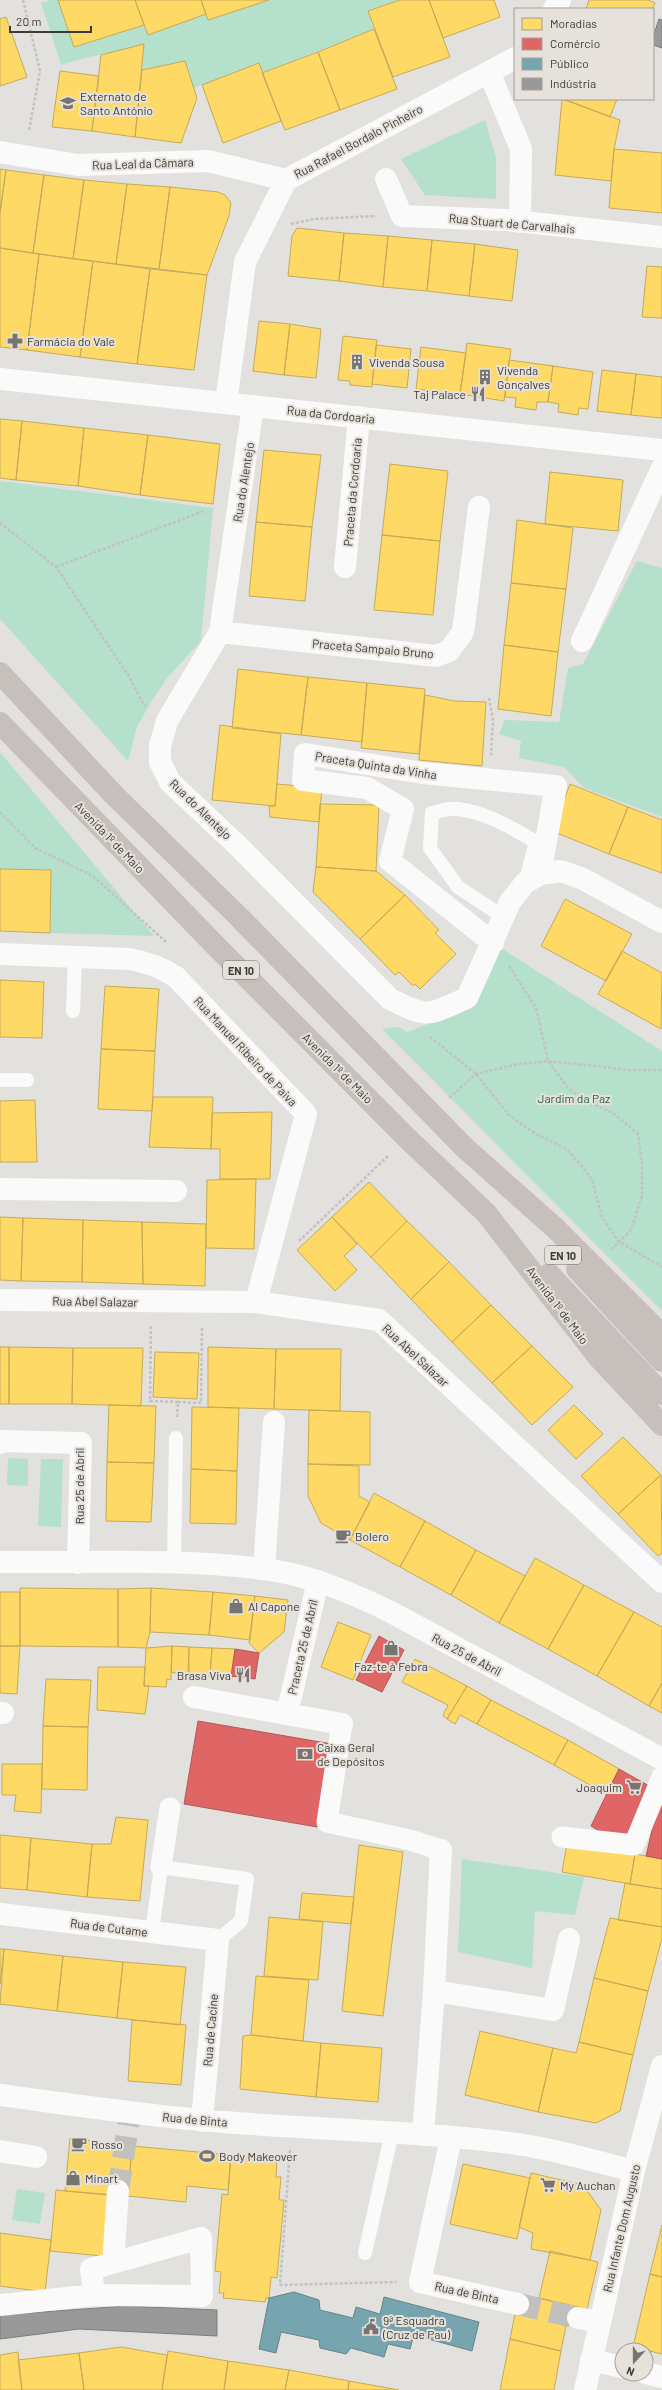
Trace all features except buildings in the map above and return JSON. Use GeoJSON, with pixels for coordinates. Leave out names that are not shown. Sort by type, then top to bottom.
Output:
{"type":"FeatureCollection","features":[{"type":"Feature","properties":{"kind":"main road","name":"EN 10"},"geometry":{"type":"LineString","coordinates":[[0,673],[114,794],[432,1113],[662,1361]]}},
{"type":"Feature","properties":{"kind":"main road","name":"Avenida 1º de Maio"},"geometry":{"type":"LineString","coordinates":[[0,723],[144,873],[407,1138],[486,1213],[599,1358],[662,1425]]}},
{"type":"Feature","properties":{"kind":"main road","name":"EN 10"},"geometry":{"type":"LineString","coordinates":[[465,1148],[555,1228],[662,1334]]}},
{"type":"Feature","properties":{"kind":"main road","name":"EN 10"},"geometry":{"type":"LineString","coordinates":[[486,1213],[531,1255],[662,1394]]}},
{"type":"Feature","properties":{"kind":"street","name":"Rua Rafael Bordalo Pinheiro"},"geometry":{"type":"LineString","coordinates":[[226,403],[245,262],[258,232],[286,180],[514,59]]}},
{"type":"Feature","properties":{"kind":"street"},"geometry":{"type":"LineString","coordinates":[[489,72],[521,149],[520,222]]}},
{"type":"Feature","properties":{"kind":"street","name":"Rua Leal da Câmara"},"geometry":{"type":"LineString","coordinates":[[0,152],[78,165],[208,161],[286,180]]}},
{"type":"Feature","properties":{"kind":"street"},"geometry":{"type":"LineString","coordinates":[[386,179],[402,216]]}},
{"type":"Feature","properties":{"kind":"street","name":"Rua Stuart de Carvalhais"},"geometry":{"type":"LineString","coordinates":[[402,216],[520,222],[662,238]]}},
{"type":"Feature","properties":{"kind":"street","name":"Rua da Cordoaria"},"geometry":{"type":"LineString","coordinates":[[0,378],[662,450]]}},
{"type":"Feature","properties":{"kind":"street","name":"Rua do Alentejo"},"geometry":{"type":"LineString","coordinates":[[254,406],[220,632],[167,721],[160,746],[160,762],[170,782],[238,845],[390,999],[418,1013],[432,1014],[467,998],[493,943],[502,916],[533,879]]}},
{"type":"Feature","properties":{"kind":"street","name":"Praceta da Cordoaria"},"geometry":{"type":"LineString","coordinates":[[344,567],[359,417]]}},
{"type":"Feature","properties":{"kind":"street"},"geometry":{"type":"LineString","coordinates":[[582,641],[662,468]]}},
{"type":"Feature","properties":{"kind":"street","name":"Praceta Sampaio Bruno"},"geometry":{"type":"LineString","coordinates":[[220,632],[436,656],[449,650],[463,632],[478,506]]}},
{"type":"Feature","properties":{"kind":"street","name":"Praceta Quinta da Vinha"},"geometry":{"type":"LineString","coordinates":[[493,943],[390,862],[403,808],[367,788],[303,780],[305,754],[423,773],[556,786],[533,879]]}},
{"type":"Feature","properties":{"kind":"street"},"geometry":{"type":"LineString","coordinates":[[533,879],[560,871],[583,879],[662,922]]}},
{"type":"Feature","properties":{"kind":"street","name":"Rua Manuel Ribeiro de Paiva"},"geometry":{"type":"LineString","coordinates":[[0,954],[146,961],[176,977],[306,1114],[256,1302]]}},
{"type":"Feature","properties":{"kind":"street"},"geometry":{"type":"LineString","coordinates":[[0,1189],[176,1191]]}},
{"type":"Feature","properties":{"kind":"street","name":"Rua Abel Salazar"},"geometry":{"type":"LineString","coordinates":[[0,1300],[256,1302],[379,1320],[662,1582]]}},
{"type":"Feature","properties":{"kind":"street"},"geometry":{"type":"LineString","coordinates":[[264,1569],[274,1422]]}},
{"type":"Feature","properties":{"kind":"street","name":"Rua 25 de Abril"},"geometry":{"type":"LineString","coordinates":[[0,1443],[0,1441],[81,1443],[78,1563]]}},
{"type":"Feature","properties":{"kind":"street","name":"Rua 25 de Abril"},"geometry":{"type":"LineString","coordinates":[[0,1562],[174,1563],[264,1569],[318,1581],[351,1593],[389,1611],[662,1759]]}},
{"type":"Feature","properties":{"kind":"street","name":"Praceta 25 de Abril"},"geometry":{"type":"LineString","coordinates":[[287,1714],[318,1581]]}},
{"type":"Feature","properties":{"kind":"street"},"geometry":{"type":"LineString","coordinates":[[194,1697],[342,1724],[327,1822],[410,1840],[441,1850],[434,1991],[422,2135]]}},
{"type":"Feature","properties":{"kind":"street"},"geometry":{"type":"LineString","coordinates":[[562,1836],[634,1845],[662,1777]]}},
{"type":"Feature","properties":{"kind":"street"},"geometry":{"type":"LineString","coordinates":[[161,1867],[170,1808]]}},
{"type":"Feature","properties":{"kind":"street","name":"Rua de Cutame"},"geometry":{"type":"LineString","coordinates":[[0,1914],[218,1940]]}},
{"type":"Feature","properties":{"kind":"street"},"geometry":{"type":"LineString","coordinates":[[434,1991],[553,2010],[569,1939]]}},
{"type":"Feature","properties":{"kind":"street","name":"Rua de Cacine"},"geometry":{"type":"LineString","coordinates":[[202,2120],[218,1940]]}},
{"type":"Feature","properties":{"kind":"street","name":"Rua Infante Dom Augusto"},"geometry":{"type":"LineString","coordinates":[[585,2390],[634,2171],[662,2066]]}},
{"type":"Feature","properties":{"kind":"street","name":"Rua de Binta"},"geometry":{"type":"LineString","coordinates":[[0,2095],[130,2113],[202,2120],[392,2132],[546,2149],[634,2171]]}},
{"type":"Feature","properties":{"kind":"street","name":"Rua de Binta"},"geometry":{"type":"LineString","coordinates":[[451,2138],[420,2282],[518,2304]]}},
{"type":"Feature","properties":{"kind":"street"},"geometry":{"type":"LineString","coordinates":[[0,2151],[36,2156]]}},
{"type":"Feature","properties":{"kind":"street"},"geometry":{"type":"LineString","coordinates":[[113,2263],[118,2191]]}},
{"type":"Feature","properties":{"kind":"street"},"geometry":{"type":"LineString","coordinates":[[0,2305],[94,2295],[202,2296],[201,2238],[91,2270],[94,2295]]}},
{"type":"Feature","properties":{"kind":"street"},"geometry":{"type":"LineString","coordinates":[[578,2318],[600,2322]]}},
{"type":"Feature","properties":{"kind":"street"},"geometry":{"type":"LineString","coordinates":[[591,2360],[614,2365]]}},
{"type":"Feature","properties":{"kind":"lane"},"geometry":{"type":"LineString","coordinates":[[502,916],[458,887],[430,848],[432,813],[456,809],[476,814],[506,824],[536,842],[533,879]]}},
{"type":"Feature","properties":{"kind":"lane"},"geometry":{"type":"LineString","coordinates":[[73,1012],[75,958]]}},
{"type":"Feature","properties":{"kind":"lane"},"geometry":{"type":"LineString","coordinates":[[0,1080],[27,1080]]}},
{"type":"Feature","properties":{"kind":"lane"},"geometry":{"type":"LineString","coordinates":[[174,1563],[176,1438]]}},
{"type":"Feature","properties":{"kind":"lane"},"geometry":{"type":"LineString","coordinates":[[152,1932],[161,1867],[247,1879],[241,1921],[218,1940]]}},
{"type":"Feature","properties":{"kind":"lane"},"geometry":{"type":"LineString","coordinates":[[365,2253],[392,2132]]}},
{"type":"Feature","properties":{"kind":"path"},"geometry":{"type":"LineString","coordinates":[[23,0],[40,71],[25,155]]}},
{"type":"Feature","properties":{"kind":"path"},"geometry":{"type":"LineString","coordinates":[[258,232],[314,219],[402,216]]}},
{"type":"Feature","properties":{"kind":"path"},"geometry":{"type":"LineString","coordinates":[[56,567],[204,511]]}},
{"type":"Feature","properties":{"kind":"path"},"geometry":{"type":"LineString","coordinates":[[0,523],[56,567],[128,675],[146,710],[167,721]]}},
{"type":"Feature","properties":{"kind":"path"},"geometry":{"type":"LineString","coordinates":[[489,698],[493,720],[490,760]]}},
{"type":"Feature","properties":{"kind":"path"},"geometry":{"type":"LineString","coordinates":[[0,812],[35,848],[93,876],[167,943]]}},
{"type":"Feature","properties":{"kind":"path"},"geometry":{"type":"LineString","coordinates":[[493,943],[536,1008],[548,1061],[569,1089],[592,1104],[613,1113],[638,1134],[642,1164],[642,1196],[631,1230],[618,1241],[596,1270]]}},
{"type":"Feature","properties":{"kind":"path"},"geometry":{"type":"LineString","coordinates":[[425,1032],[476,1074],[509,1115],[536,1134],[568,1150],[592,1179],[602,1217],[618,1241],[662,1267]]}},
{"type":"Feature","properties":{"kind":"path"},"geometry":{"type":"LineString","coordinates":[[432,1113],[476,1074],[518,1064],[548,1061],[630,1070],[662,1070]]}},
{"type":"Feature","properties":{"kind":"path"},"geometry":{"type":"LineString","coordinates":[[271,1247],[288,1251],[407,1138]]}},
{"type":"Feature","properties":{"kind":"path"},"geometry":{"type":"LineString","coordinates":[[152,1302],[150,1401],[201,1403],[203,1302]]}},
{"type":"Feature","properties":{"kind":"path"},"geometry":{"type":"LineString","coordinates":[[176,1438],[178,1402]]}},
{"type":"Feature","properties":{"kind":"path"},"geometry":{"type":"LineString","coordinates":[[291,2126],[280,2285],[420,2282]]}},
{"type":"Feature","properties":{"kind":"green space"},"geometry":{"type":"Polygon","coordinates":[[[51,0],[58,0],[74,47],[144,25],[148,35],[206,14],[208,20],[269,0],[400,0],[368,11],[374,29],[262,73],[258,63],[194,88],[142,70],[144,45],[61,65],[41,3],[51,0]]]}},
{"type":"Feature","properties":{"kind":"green space"},"geometry":{"type":"Polygon","coordinates":[[[485,120],[496,157],[496,199],[425,195],[401,159],[485,120]]]}},
{"type":"Feature","properties":{"kind":"green space"},"geometry":{"type":"Polygon","coordinates":[[[0,481],[213,508],[201,641],[168,677],[151,702],[137,727],[128,761],[0,619],[0,481]]]}},
{"type":"Feature","properties":{"kind":"green space"},"geometry":{"type":"Polygon","coordinates":[[[637,561],[662,568],[662,817],[584,788],[564,767],[519,758],[521,741],[499,734],[505,720],[559,722],[568,668],[583,664],[637,561]]]}},
{"type":"Feature","properties":{"kind":"green space"},"geometry":{"type":"Polygon","coordinates":[[[0,752],[154,936],[50,933],[51,870],[0,869],[0,752]]]}},
{"type":"Feature","properties":{"kind":"green space","name":"Jardim da Paz"},"geometry":{"type":"Polygon","coordinates":[[[493,943],[662,1051],[662,1311],[382,1029],[398,1027],[408,1032],[452,1014],[493,943]]]}},
{"type":"Feature","properties":{"kind":"green space"},"geometry":{"type":"Polygon","coordinates":[[[8,1458],[28,1459],[28,1486],[7,1485],[8,1458]]]}},
{"type":"Feature","properties":{"kind":"green space"},"geometry":{"type":"Polygon","coordinates":[[[41,1459],[63,1459],[61,1527],[38,1526],[41,1459]]]}},
{"type":"Feature","properties":{"kind":"green space"},"geometry":{"type":"Polygon","coordinates":[[[462,1859],[584,1877],[575,1915],[535,1911],[532,1968],[458,1952],[462,1859]]]}},
{"type":"Feature","properties":{"kind":"green space"},"geometry":{"type":"Polygon","coordinates":[[[17,2189],[45,2193],[40,2224],[12,2220],[17,2189]]]}},
{"type":"Feature","properties":{"kind":"tunnel"},"geometry":{"type":"LineString","coordinates":[[118,2191],[130,2113]]}},
{"type":"Feature","properties":{"kind":"tunnel"},"geometry":{"type":"LineString","coordinates":[[518,2304],[578,2318]]}},
{"type":"Feature","properties":{"kind":"place","name":"Externato de Santo António"},"geometry":{"type":"Point","coordinates":[68,103]}},
{"type":"Feature","properties":{"kind":"place","name":"Farmácia do Vale"},"geometry":{"type":"Point","coordinates":[15,341]}},
{"type":"Feature","properties":{"kind":"place","name":"Vivenda Sousa"},"geometry":{"type":"Point","coordinates":[357,362]}},
{"type":"Feature","properties":{"kind":"place","name":"Vivenda Gonçalves"},"geometry":{"type":"Point","coordinates":[485,377]}},
{"type":"Feature","properties":{"kind":"place","name":"Taj Palace"},"geometry":{"type":"Point","coordinates":[478,394]}},
{"type":"Feature","properties":{"kind":"place","name":"Bolero"},"geometry":{"type":"Point","coordinates":[343,1536]}},
{"type":"Feature","properties":{"kind":"place","name":"Al Capone"},"geometry":{"type":"Point","coordinates":[236,1606]}},
{"type":"Feature","properties":{"kind":"place","name":"Faz-te à Febra"},"geometry":{"type":"Point","coordinates":[391,1648]}},
{"type":"Feature","properties":{"kind":"place","name":"Brasa Viva"},"geometry":{"type":"Point","coordinates":[243,1675]}},
{"type":"Feature","properties":{"kind":"place","name":"Caixa Geral de Depósitos"},"geometry":{"type":"Point","coordinates":[305,1754]}},
{"type":"Feature","properties":{"kind":"place","name":"Joaquim"},"geometry":{"type":"Point","coordinates":[634,1787]}},
{"type":"Feature","properties":{"kind":"place","name":"Rosso"},"geometry":{"type":"Point","coordinates":[79,2144]}},
{"type":"Feature","properties":{"kind":"place","name":"Body Makeover"},"geometry":{"type":"Point","coordinates":[207,2156]}},
{"type":"Feature","properties":{"kind":"place","name":"Minart"},"geometry":{"type":"Point","coordinates":[73,2178]}},
{"type":"Feature","properties":{"kind":"place","name":"My Auchan"},"geometry":{"type":"Point","coordinates":[548,2185]}},
{"type":"Feature","properties":{"kind":"place","name":"9ª Esquadra (Cruz de Pau)"},"geometry":{"type":"Point","coordinates":[371,2327]}}]}
